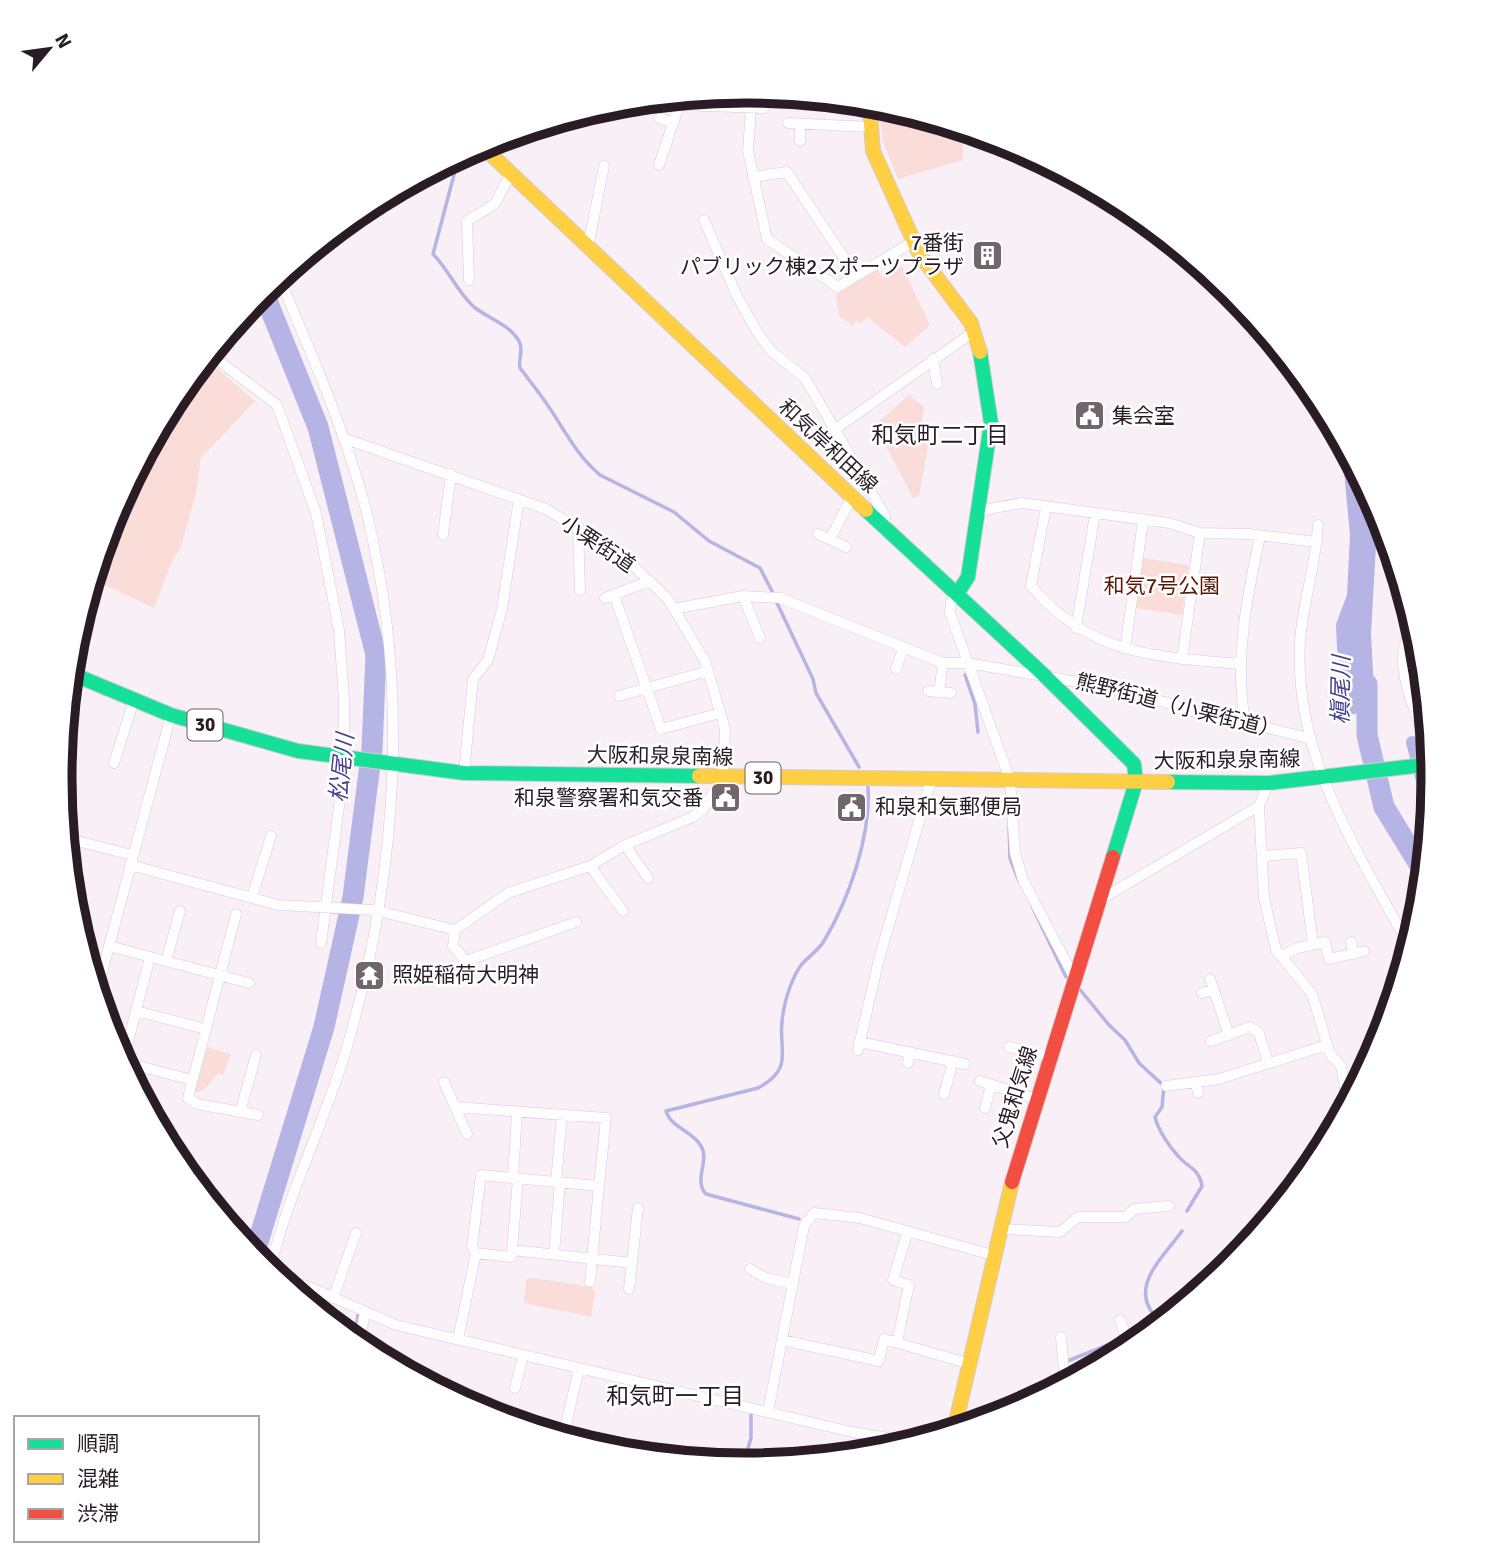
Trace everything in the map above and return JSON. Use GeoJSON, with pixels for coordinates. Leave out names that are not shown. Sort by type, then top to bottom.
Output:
{"type":"FeatureCollection","features":[{"type":"Feature","properties":{"kind":"main road"},"geometry":{"type":"LineString","coordinates":[[870,115],[873,151],[922,258],[975,331],[991,423],[968,577],[957,594]]}},
{"type":"Feature","properties":{"kind":"main road","name":"和気岸和田線"},"geometry":{"type":"LineString","coordinates":[[491,154],[886,530],[1122,749],[1134,764],[1136,782]]}},
{"type":"Feature","properties":{"kind":"main road","name":"大阪和泉泉南線"},"geometry":{"type":"LineString","coordinates":[[80,677],[171,715],[298,751],[392,766],[464,773],[1269,783],[1325,778],[1421,763]]}},
{"type":"Feature","properties":{"kind":"main road","name":"父鬼和気線"},"geometry":{"type":"LineString","coordinates":[[957,1419],[1001,1229],[1036,1099],[1136,782]]}},
{"type":"Feature","properties":{"kind":"street"},"geometry":{"type":"LineString","coordinates":[[695,106],[764,108]]}},
{"type":"Feature","properties":{"kind":"street"},"geometry":{"type":"LineString","coordinates":[[659,165],[678,107]]}},
{"type":"Feature","properties":{"kind":"street"},"geometry":{"type":"LineString","coordinates":[[751,108],[748,151],[767,239],[838,287],[914,241]]}},
{"type":"Feature","properties":{"kind":"street"},"geometry":{"type":"LineString","coordinates":[[659,118],[673,124]]}},
{"type":"Feature","properties":{"kind":"street"},"geometry":{"type":"LineString","coordinates":[[788,123],[871,127]]}},
{"type":"Feature","properties":{"kind":"street"},"geometry":{"type":"LineString","coordinates":[[800,124],[800,141]]}},
{"type":"Feature","properties":{"kind":"street"},"geometry":{"type":"LineString","coordinates":[[588,247],[604,166]]}},
{"type":"Feature","properties":{"kind":"street"},"geometry":{"type":"LineString","coordinates":[[753,177],[787,172],[856,276]]}},
{"type":"Feature","properties":{"kind":"street"},"geometry":{"type":"LineString","coordinates":[[457,230],[495,204],[511,173]]}},
{"type":"Feature","properties":{"kind":"street"},"geometry":{"type":"LineString","coordinates":[[600,188],[611,190]]}},
{"type":"Feature","properties":{"kind":"street"},"geometry":{"type":"LineString","coordinates":[[704,220],[737,296],[759,335],[772,352],[805,378],[885,516],[886,530]]}},
{"type":"Feature","properties":{"kind":"street"},"geometry":{"type":"LineString","coordinates":[[467,221],[469,274],[481,268]]}},
{"type":"Feature","properties":{"kind":"street"},"geometry":{"type":"LineString","coordinates":[[274,1260],[348,1045],[375,911],[395,729],[388,621],[365,508],[343,438],[283,288]]}},
{"type":"Feature","properties":{"kind":"street"},"geometry":{"type":"LineString","coordinates":[[834,430],[975,331]]}},
{"type":"Feature","properties":{"kind":"street"},"geometry":{"type":"LineString","coordinates":[[217,359],[277,405],[316,513],[339,631],[345,759],[321,943]]}},
{"type":"Feature","properties":{"kind":"street"},"geometry":{"type":"LineString","coordinates":[[933,359],[937,384]]}},
{"type":"Feature","properties":{"kind":"street","name":"小栗街道"},"geometry":{"type":"LineString","coordinates":[[343,438],[519,499],[578,528],[624,557],[650,581],[674,609],[708,671],[725,729],[723,778]]}},
{"type":"Feature","properties":{"kind":"street"},"geometry":{"type":"LineString","coordinates":[[443,535],[451,474]]}},
{"type":"Feature","properties":{"kind":"street"},"geometry":{"type":"LineString","coordinates":[[830,539],[852,497]]}},
{"type":"Feature","properties":{"kind":"street"},"geometry":{"type":"LineString","coordinates":[[464,773],[473,679],[488,660],[502,609],[519,499]]}},
{"type":"Feature","properties":{"kind":"street"},"geometry":{"type":"LineString","coordinates":[[977,511],[1022,503],[1169,523],[1200,533],[1317,542]]}},
{"type":"Feature","properties":{"kind":"street"},"geometry":{"type":"LineString","coordinates":[[1045,507],[1031,586],[1048,606],[1076,628],[1100,641],[1125,649],[1182,659],[1241,664]]}},
{"type":"Feature","properties":{"kind":"street"},"geometry":{"type":"LineString","coordinates":[[1076,628],[1095,514]]}},
{"type":"Feature","properties":{"kind":"street"},"geometry":{"type":"LineString","coordinates":[[1125,649],[1143,521]]}},
{"type":"Feature","properties":{"kind":"street"},"geometry":{"type":"LineString","coordinates":[[1318,525],[1300,641],[1305,715],[1334,810],[1403,934]]}},
{"type":"Feature","properties":{"kind":"street"},"geometry":{"type":"LineString","coordinates":[[578,528],[580,590]]}},
{"type":"Feature","properties":{"kind":"street"},"geometry":{"type":"LineString","coordinates":[[1182,659],[1200,533]]}},
{"type":"Feature","properties":{"kind":"street"},"geometry":{"type":"LineString","coordinates":[[818,534],[846,547]]}},
{"type":"Feature","properties":{"kind":"street"},"geometry":{"type":"LineString","coordinates":[[1245,722],[1240,693],[1245,607],[1260,536]]}},
{"type":"Feature","properties":{"kind":"street"},"geometry":{"type":"LineString","coordinates":[[650,581],[609,596],[661,729],[720,713]]}},
{"type":"Feature","properties":{"kind":"street"},"geometry":{"type":"LineString","coordinates":[[957,594],[951,602],[950,613],[1010,780],[1015,853],[1021,871],[1073,975]]}},
{"type":"Feature","properties":{"kind":"street"},"geometry":{"type":"LineString","coordinates":[[674,609],[743,596],[780,598],[943,663],[967,663],[1028,676],[1045,676]]}},
{"type":"Feature","properties":{"kind":"street"},"geometry":{"type":"LineString","coordinates":[[743,596],[760,638]]}},
{"type":"Feature","properties":{"kind":"street"},"geometry":{"type":"LineString","coordinates":[[1406,635],[1403,663],[1418,718]]}},
{"type":"Feature","properties":{"kind":"street"},"geometry":{"type":"LineString","coordinates":[[896,669],[903,649]]}},
{"type":"Feature","properties":{"kind":"street"},"geometry":{"type":"LineString","coordinates":[[939,692],[943,663]]}},
{"type":"Feature","properties":{"kind":"street"},"geometry":{"type":"LineString","coordinates":[[619,696],[708,671]]}},
{"type":"Feature","properties":{"kind":"street","name":"熊野街道（小栗街道）"},"geometry":{"type":"LineString","coordinates":[[1045,676],[1168,703],[1218,720],[1245,722],[1311,739]]}},
{"type":"Feature","properties":{"kind":"street"},"geometry":{"type":"LineString","coordinates":[[928,691],[951,693]]}},
{"type":"Feature","properties":{"kind":"street"},"geometry":{"type":"LineString","coordinates":[[114,763],[134,700]]}},
{"type":"Feature","properties":{"kind":"street"},"geometry":{"type":"LineString","coordinates":[[102,974],[171,715]]}},
{"type":"Feature","properties":{"kind":"street"},"geometry":{"type":"LineString","coordinates":[[75,841],[278,905],[375,911],[455,929],[508,893],[590,866],[625,845],[693,817],[703,809],[723,778]]}},
{"type":"Feature","properties":{"kind":"street"},"geometry":{"type":"LineString","coordinates":[[931,780],[879,959],[859,1046],[909,1058],[965,1064]]}},
{"type":"Feature","properties":{"kind":"street"},"geometry":{"type":"LineString","coordinates":[[1269,783],[1259,806],[1264,898],[1276,950],[1312,993],[1330,1054],[1341,1066],[1345,1086]]}},
{"type":"Feature","properties":{"kind":"street"},"geometry":{"type":"LineString","coordinates":[[1098,901],[1259,806]]}},
{"type":"Feature","properties":{"kind":"street"},"geometry":{"type":"LineString","coordinates":[[251,897],[271,836]]}},
{"type":"Feature","properties":{"kind":"street"},"geometry":{"type":"LineString","coordinates":[[625,845],[648,878]]}},
{"type":"Feature","properties":{"kind":"street"},"geometry":{"type":"LineString","coordinates":[[1263,856],[1301,853],[1314,944]]}},
{"type":"Feature","properties":{"kind":"street"},"geometry":{"type":"LineString","coordinates":[[590,866],[623,911]]}},
{"type":"Feature","properties":{"kind":"street"},"geometry":{"type":"LineString","coordinates":[[166,961],[180,911]]}},
{"type":"Feature","properties":{"kind":"street"},"geometry":{"type":"LineString","coordinates":[[236,914],[188,1098],[197,1104],[258,1115]]}},
{"type":"Feature","properties":{"kind":"street"},"geometry":{"type":"LineString","coordinates":[[455,929],[453,946],[466,961],[492,957],[545,939],[576,922]]}},
{"type":"Feature","properties":{"kind":"street"},"geometry":{"type":"LineString","coordinates":[[1282,956],[1297,947],[1325,942],[1329,959],[1359,952],[1351,942]]}},
{"type":"Feature","properties":{"kind":"street"},"geometry":{"type":"LineString","coordinates":[[109,946],[248,983]]}},
{"type":"Feature","properties":{"kind":"street"},"geometry":{"type":"LineString","coordinates":[[127,1045],[150,957]]}},
{"type":"Feature","properties":{"kind":"street"},"geometry":{"type":"LineString","coordinates":[[1202,993],[1212,984],[1229,1035]]}},
{"type":"Feature","properties":{"kind":"street"},"geometry":{"type":"LineString","coordinates":[[136,1011],[206,1029]]}},
{"type":"Feature","properties":{"kind":"street"},"geometry":{"type":"LineString","coordinates":[[1211,1041],[1250,1027],[1256,1030],[1268,1063]]}},
{"type":"Feature","properties":{"kind":"street"},"geometry":{"type":"LineString","coordinates":[[1166,1086],[1197,1087],[1327,1045]]}},
{"type":"Feature","properties":{"kind":"street"},"geometry":{"type":"LineString","coordinates":[[1009,1047],[1049,1056]]}},
{"type":"Feature","properties":{"kind":"street"},"geometry":{"type":"LineString","coordinates":[[240,1112],[256,1055]]}},
{"type":"Feature","properties":{"kind":"street"},"geometry":{"type":"LineString","coordinates":[[944,1094],[953,1061]]}},
{"type":"Feature","properties":{"kind":"street"},"geometry":{"type":"LineString","coordinates":[[136,1065],[192,1080]]}},
{"type":"Feature","properties":{"kind":"street"},"geometry":{"type":"LineString","coordinates":[[980,1081],[1036,1099]]}},
{"type":"Feature","properties":{"kind":"street"},"geometry":{"type":"LineString","coordinates":[[444,1082],[467,1134]]}},
{"type":"Feature","properties":{"kind":"street"},"geometry":{"type":"LineString","coordinates":[[985,1108],[991,1086]]}},
{"type":"Feature","properties":{"kind":"street"},"geometry":{"type":"LineString","coordinates":[[455,1107],[606,1118],[590,1282]]}},
{"type":"Feature","properties":{"kind":"street"},"geometry":{"type":"LineString","coordinates":[[476,1253],[511,1257],[517,1112]]}},
{"type":"Feature","properties":{"kind":"street"},"geometry":{"type":"LineString","coordinates":[[554,1254],[562,1115]]}},
{"type":"Feature","properties":{"kind":"street"},"geometry":{"type":"LineString","coordinates":[[458,1339],[476,1253],[472,1247],[481,1175],[598,1186]]}},
{"type":"Feature","properties":{"kind":"street"},"geometry":{"type":"LineString","coordinates":[[1001,1229],[1060,1232],[1079,1217],[1126,1217],[1134,1209],[1169,1206]]}},
{"type":"Feature","properties":{"kind":"street"},"geometry":{"type":"LineString","coordinates":[[629,1289],[638,1208]]}},
{"type":"Feature","properties":{"kind":"street"},"geometry":{"type":"LineString","coordinates":[[768,1412],[804,1226],[814,1213],[860,1219],[996,1256]]}},
{"type":"Feature","properties":{"kind":"street"},"geometry":{"type":"LineString","coordinates":[[334,1298],[356,1233]]}},
{"type":"Feature","properties":{"kind":"street"},"geometry":{"type":"LineString","coordinates":[[897,1342],[908,1284],[893,1280],[907,1233]]}},
{"type":"Feature","properties":{"kind":"street"},"geometry":{"type":"LineString","coordinates":[[512,1250],[632,1263]]}},
{"type":"Feature","properties":{"kind":"street"},"geometry":{"type":"LineString","coordinates":[[750,1269],[765,1278],[793,1284]]}},
{"type":"Feature","properties":{"kind":"street"},"geometry":{"type":"LineString","coordinates":[[306,1288],[396,1325],[852,1432],[887,1438]]}},
{"type":"Feature","properties":{"kind":"street"},"geometry":{"type":"LineString","coordinates":[[361,1331],[365,1312]]}},
{"type":"Feature","properties":{"kind":"street"},"geometry":{"type":"LineString","coordinates":[[1120,1320],[1126,1336]]}},
{"type":"Feature","properties":{"kind":"street"},"geometry":{"type":"LineString","coordinates":[[1061,1337],[1064,1373]]}},
{"type":"Feature","properties":{"kind":"street"},"geometry":{"type":"LineString","coordinates":[[782,1340],[879,1361],[884,1339],[970,1364]]}},
{"type":"Feature","properties":{"kind":"street"},"geometry":{"type":"LineString","coordinates":[[515,1388],[523,1355]]}},
{"type":"Feature","properties":{"kind":"street"},"geometry":{"type":"LineString","coordinates":[[565,1428],[579,1369]]}},
{"type":"Feature","properties":{"kind":"green space"},"geometry":{"type":"Polygon","coordinates":[[[880,119],[896,120],[963,139],[963,160],[898,179],[883,142],[880,119]]]}},
{"type":"Feature","properties":{"kind":"green space"},"geometry":{"type":"Polygon","coordinates":[[[902,266],[930,325],[905,347],[867,317],[861,323],[856,320],[853,326],[839,316],[836,295],[877,269],[883,278],[902,266]]]}},
{"type":"Feature","properties":{"kind":"green space"},"geometry":{"type":"Polygon","coordinates":[[[213,365],[255,401],[201,458],[196,493],[180,550],[173,559],[154,608],[101,583],[123,520],[141,480],[185,403],[213,365]]]}},
{"type":"Feature","properties":{"kind":"green space"},"geometry":{"type":"Polygon","coordinates":[[[909,395],[924,407],[921,427],[928,447],[919,496],[913,498],[875,425],[909,395]]]}},
{"type":"Feature","properties":{"kind":"green space","name":"和気7号公園"},"geometry":{"type":"Polygon","coordinates":[[[1143,558],[1189,565],[1182,615],[1135,608],[1143,558]]]}},
{"type":"Feature","properties":{"kind":"green space"},"geometry":{"type":"Polygon","coordinates":[[[206,1047],[231,1054],[223,1075],[218,1073],[205,1089],[194,1093],[206,1047]]]}},
{"type":"Feature","properties":{"kind":"green space"},"geometry":{"type":"Polygon","coordinates":[[[526,1279],[591,1287],[595,1291],[591,1317],[524,1303],[526,1279]]]}},
{"type":"Feature","properties":{"kind":"water"},"geometry":{"type":"Polygon","coordinates":[[[1343,464],[1376,538],[1371,634],[1375,710],[1349,715],[1337,649],[1336,624],[1347,595],[1350,535],[1343,464]]]}},
{"type":"Feature","properties":{"kind":"waterway"},"geometry":{"type":"LineString","coordinates":[[455,170],[433,254],[474,307],[515,335],[521,348],[520,368],[576,448],[600,475],[674,512],[709,541],[760,568],[773,593]]}},
{"type":"Feature","properties":{"kind":"waterway","name":"松尾川"},"geometry":{"type":"LineString","coordinates":[[258,1243],[324,1027],[353,897],[372,749],[376,655],[318,427],[268,302]]}},
{"type":"Feature","properties":{"kind":"waterway"},"geometry":{"type":"LineString","coordinates":[[777,603],[813,679],[816,693],[859,767]]}},
{"type":"Feature","properties":{"kind":"waterway"},"geometry":{"type":"LineString","coordinates":[[1410,661],[1413,675]]}},
{"type":"Feature","properties":{"kind":"waterway"},"geometry":{"type":"LineString","coordinates":[[965,675],[975,704],[978,732]]}},
{"type":"Feature","properties":{"kind":"waterway","name":"槇尾川"},"geometry":{"type":"LineString","coordinates":[[1367,684],[1367,735],[1384,807],[1416,859]]}},
{"type":"Feature","properties":{"kind":"waterway"},"geometry":{"type":"LineString","coordinates":[[1412,742],[1421,777]]}},
{"type":"Feature","properties":{"kind":"waterway"},"geometry":{"type":"LineString","coordinates":[[799,1219],[706,1194],[701,1183],[704,1158],[701,1146],[672,1122],[666,1111],[758,1088],[777,1072],[782,1056],[784,1008],[793,981],[805,961],[824,941],[850,887],[866,826],[868,787]]}},
{"type":"Feature","properties":{"kind":"waterway"},"geometry":{"type":"LineString","coordinates":[[1009,827],[1010,858],[1019,881]]}},
{"type":"Feature","properties":{"kind":"waterway"},"geometry":{"type":"LineString","coordinates":[[1032,906],[1066,977]]}},
{"type":"Feature","properties":{"kind":"waterway"},"geometry":{"type":"LineString","coordinates":[[1077,986],[1125,1040],[1139,1063],[1164,1086],[1162,1107],[1155,1117],[1156,1122],[1171,1148],[1198,1175],[1202,1186],[1187,1211]]}},
{"type":"Feature","properties":{"kind":"waterway"},"geometry":{"type":"LineString","coordinates":[[1154,1315],[1146,1298],[1146,1287],[1157,1264],[1182,1231]]}},
{"type":"Feature","properties":{"kind":"waterway"},"geometry":{"type":"LineString","coordinates":[[356,1328],[358,1315]]}},
{"type":"Feature","properties":{"kind":"waterway"},"geometry":{"type":"LineString","coordinates":[[1065,1362],[1117,1341]]}},
{"type":"Feature","properties":{"kind":"waterway"},"geometry":{"type":"LineString","coordinates":[[747,1453],[751,1438],[751,1412]]}},
{"type":"Feature","properties":{"kind":"traffic: fast"},"geometry":{"type":"LineString","coordinates":[[957,594],[968,577],[991,423],[980,352]]}},
{"type":"Feature","properties":{"kind":"traffic: fast"},"geometry":{"type":"LineString","coordinates":[[866,510],[1045,676],[1134,764],[1136,782],[1113,857]]}},
{"type":"Feature","properties":{"kind":"traffic: fast"},"geometry":{"type":"LineString","coordinates":[[80,677],[171,715],[298,751],[464,773],[699,776]]}},
{"type":"Feature","properties":{"kind":"traffic: fast"},"geometry":{"type":"LineString","coordinates":[[1168,782],[1269,783],[1421,765]]}},
{"type":"Feature","properties":{"kind":"traffic: slow"},"geometry":{"type":"LineString","coordinates":[[870,115],[873,151],[920,255],[971,323],[980,352]]}},
{"type":"Feature","properties":{"kind":"traffic: slow"},"geometry":{"type":"LineString","coordinates":[[491,154],[866,510]]}},
{"type":"Feature","properties":{"kind":"traffic: slow"},"geometry":{"type":"LineString","coordinates":[[699,776],[1168,782]]}},
{"type":"Feature","properties":{"kind":"traffic: slow"},"geometry":{"type":"LineString","coordinates":[[957,1419],[1012,1182]]}},
{"type":"Feature","properties":{"kind":"traffic: jam"},"geometry":{"type":"LineString","coordinates":[[1012,1182],[1113,857]]}},
{"type":"Feature","properties":{"kind":"place","name":"7番街 パブリック棟2スポーツプラザ"},"geometry":{"type":"Point","coordinates":[987,255]}},
{"type":"Feature","properties":{"kind":"place","name":"集会室"},"geometry":{"type":"Point","coordinates":[1089,416]}},
{"type":"Feature","properties":{"kind":"place","name":"和泉警察署和気交番"},"geometry":{"type":"Point","coordinates":[726,798]}},
{"type":"Feature","properties":{"kind":"place","name":"和泉和気郵便局"},"geometry":{"type":"Point","coordinates":[852,807]}},
{"type":"Feature","properties":{"kind":"place","name":"照姫稲荷大明神"},"geometry":{"type":"Point","coordinates":[369,975]}},
{"type":"Feature","properties":{"kind":"district","name":"和気町二丁目"},"geometry":{"type":"Point","coordinates":[940,435]}},
{"type":"Feature","properties":{"kind":"district","name":"和気町一丁目"},"geometry":{"type":"Point","coordinates":[675,1396]}}]}
